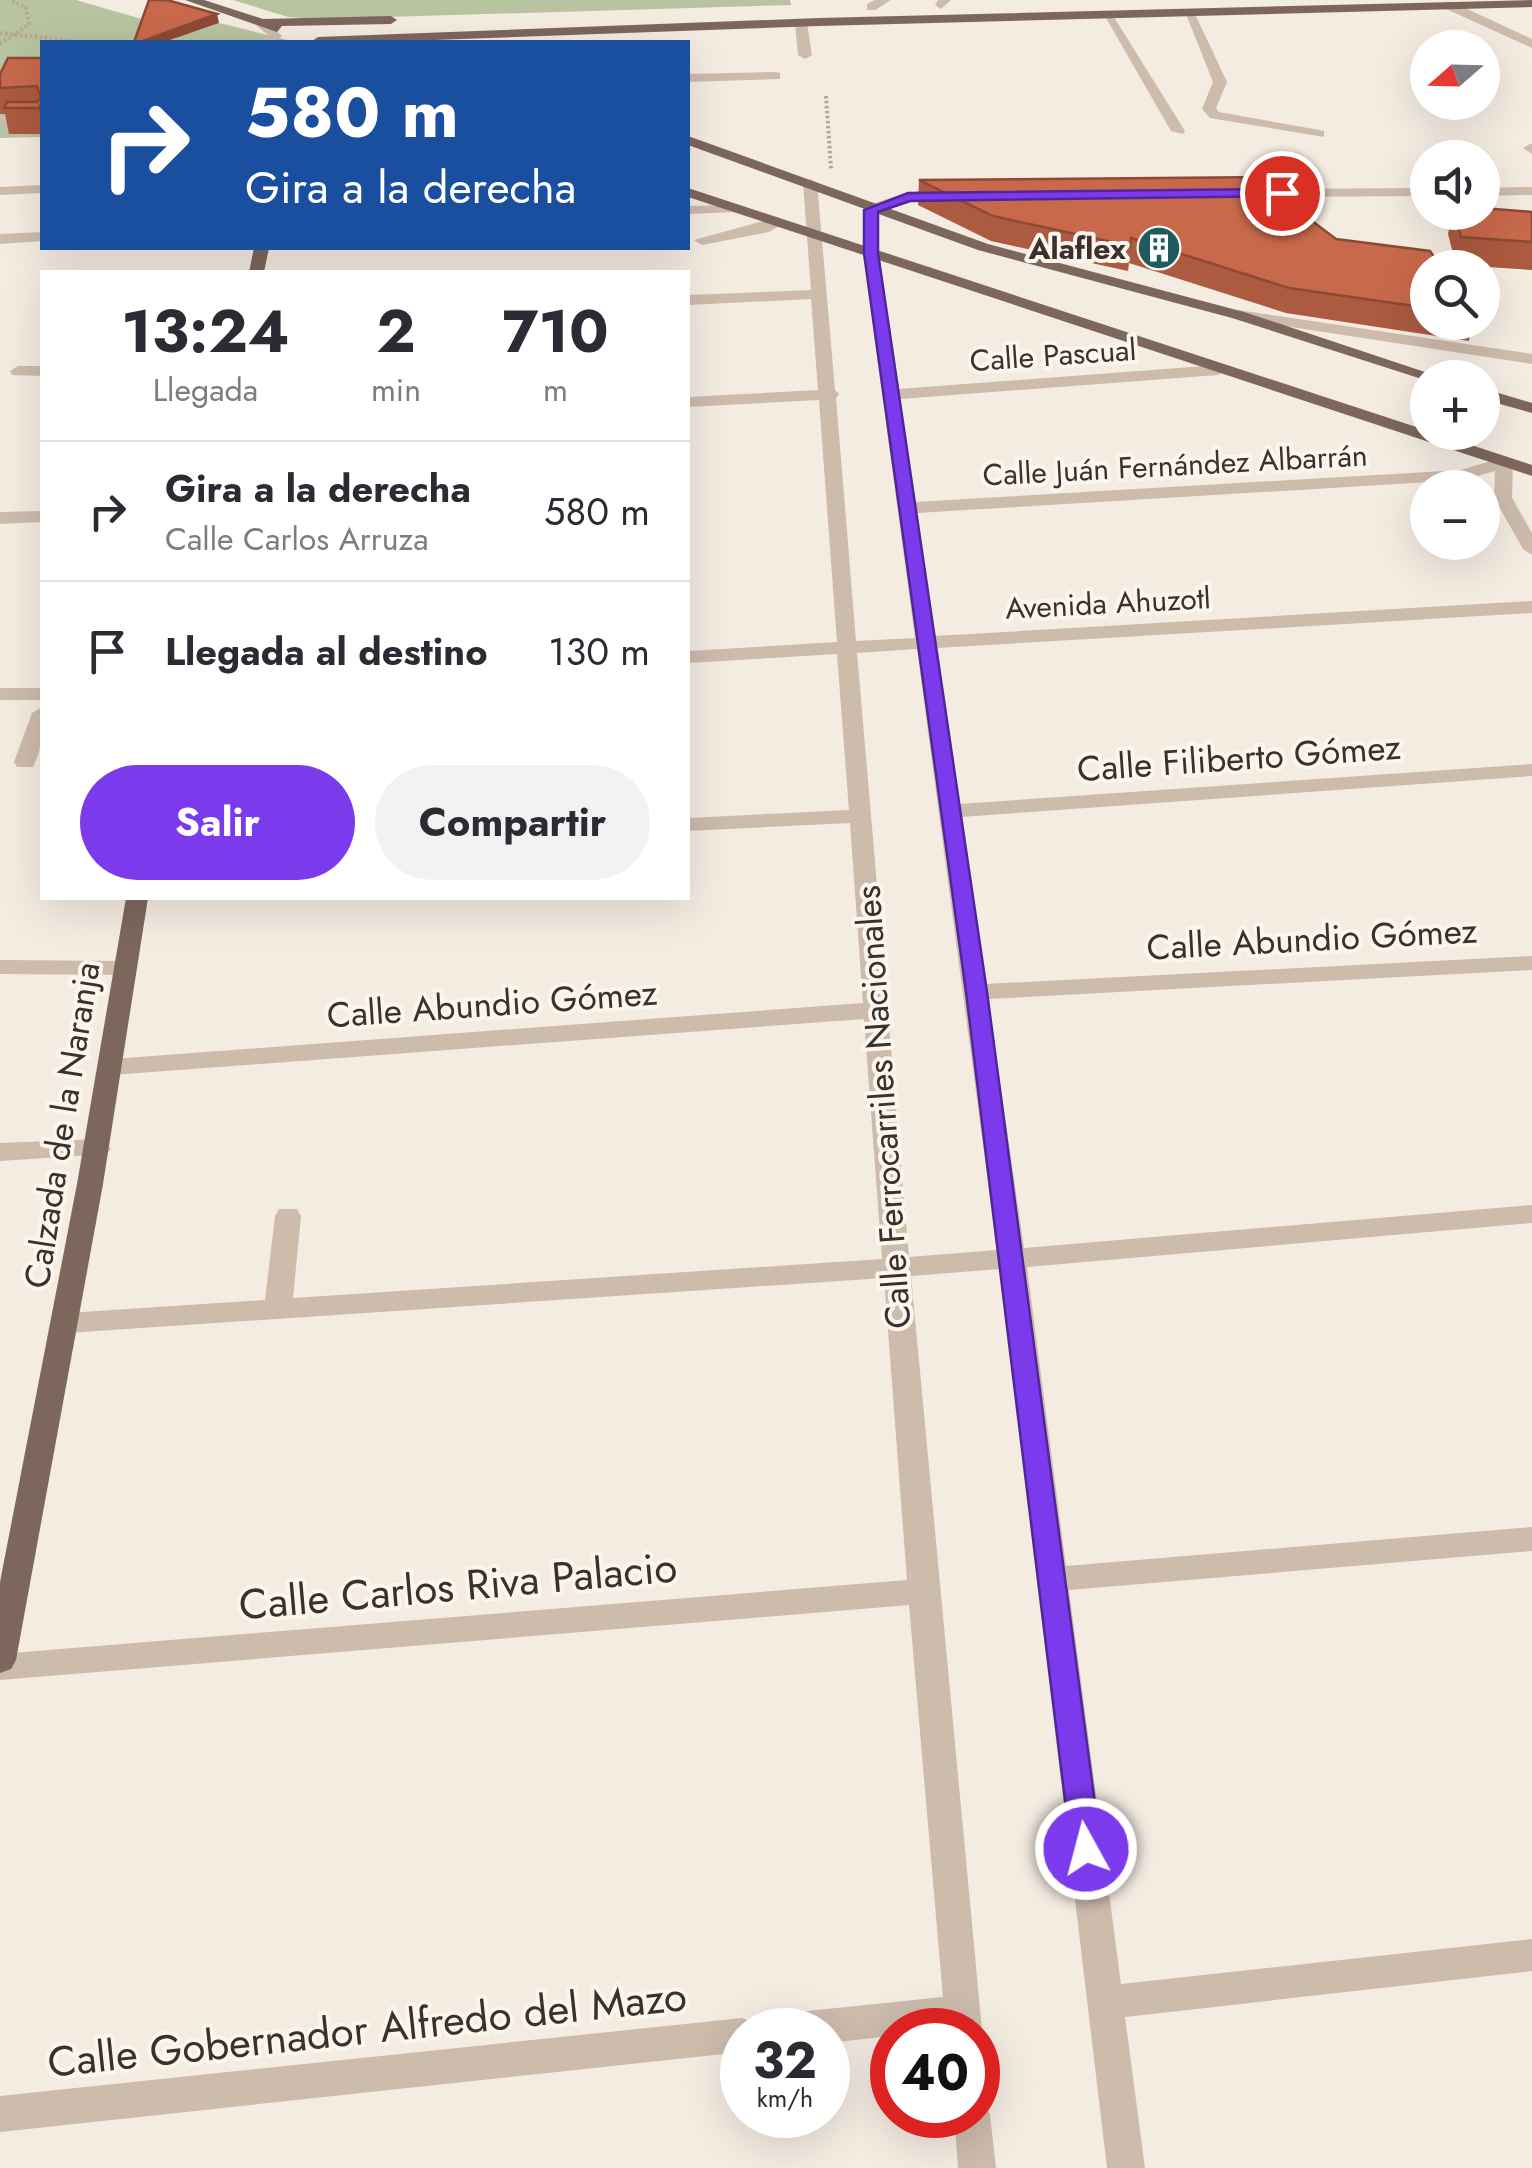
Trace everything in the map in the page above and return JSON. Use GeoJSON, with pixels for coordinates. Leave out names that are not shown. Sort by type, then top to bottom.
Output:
{"type":"FeatureCollection","features":[{"type":"Feature","properties":{"kind":"main road"},"geometry":{"type":"LineString","coordinates":[[191,0],[313,40]]}},
{"type":"Feature","properties":{"kind":"main road"},"geometry":{"type":"LineString","coordinates":[[621,14],[938,2],[1130,0]]}},
{"type":"Feature","properties":{"kind":"main road"},"geometry":{"type":"LineString","coordinates":[[938,2],[986,17]]}},
{"type":"Feature","properties":{"kind":"main road"},"geometry":{"type":"LineString","coordinates":[[348,40],[801,22],[1532,2]]}},
{"type":"Feature","properties":{"kind":"main road"},"geometry":{"type":"LineString","coordinates":[[261,23],[407,20],[406,36]]}},
{"type":"Feature","properties":{"kind":"main road"},"geometry":{"type":"LineString","coordinates":[[322,40],[349,21]]}},
{"type":"Feature","properties":{"kind":"main road"},"geometry":{"type":"LineString","coordinates":[[690,141],[817,186],[871,210],[982,247],[1238,316],[1410,370]]}},
{"type":"Feature","properties":{"kind":"main road"},"geometry":{"type":"LineString","coordinates":[[690,193],[1532,472]]}},
{"type":"Feature","properties":{"kind":"main road"},"geometry":{"type":"LineString","coordinates":[[1500,398],[1532,408]]}},
{"type":"Feature","properties":{"kind":"main road","name":"Calzada de la Naranja"},"geometry":{"type":"LineString","coordinates":[[0,1663],[10,1558],[67,1323],[137,900]]}},
{"type":"Feature","properties":{"kind":"street"},"geometry":{"type":"LineString","coordinates":[[871,7],[885,0]]}},
{"type":"Feature","properties":{"kind":"street"},"geometry":{"type":"LineString","coordinates":[[1445,3],[1532,44]]}},
{"type":"Feature","properties":{"kind":"street"},"geometry":{"type":"LineString","coordinates":[[1188,12],[1220,82],[1209,109],[1215,114],[1319,134]]}},
{"type":"Feature","properties":{"kind":"street"},"geometry":{"type":"LineString","coordinates":[[1106,14],[1178,131]]}},
{"type":"Feature","properties":{"kind":"street"},"geometry":{"type":"LineString","coordinates":[[801,22],[805,55]]}},
{"type":"Feature","properties":{"kind":"street"},"geometry":{"type":"LineString","coordinates":[[261,23],[276,36],[269,40]]}},
{"type":"Feature","properties":{"kind":"street"},"geometry":{"type":"LineString","coordinates":[[690,78],[775,76]]}},
{"type":"Feature","properties":{"kind":"street"},"geometry":{"type":"LineString","coordinates":[[0,121],[40,120]]}},
{"type":"Feature","properties":{"kind":"street","name":"Calle Ferrocarriles Nacionales"},"geometry":{"type":"LineString","coordinates":[[817,186],[814,234],[830,394],[894,1266],[962,2008]]}},
{"type":"Feature","properties":{"kind":"street"},"geometry":{"type":"LineString","coordinates":[[0,191],[40,189]]}},
{"type":"Feature","properties":{"kind":"street"},"geometry":{"type":"LineString","coordinates":[[1500,192],[1532,191]]}},
{"type":"Feature","properties":{"kind":"street"},"geometry":{"type":"LineString","coordinates":[[1243,193],[1410,192]]}},
{"type":"Feature","properties":{"kind":"street"},"geometry":{"type":"LineString","coordinates":[[967,196],[908,197],[871,210],[871,253],[1012,1258],[1126,2168]]}},
{"type":"Feature","properties":{"kind":"street"},"geometry":{"type":"LineString","coordinates":[[690,210],[736,208]]}},
{"type":"Feature","properties":{"kind":"street"},"geometry":{"type":"LineString","coordinates":[[702,240],[764,229],[778,222]]}},
{"type":"Feature","properties":{"kind":"street"},"geometry":{"type":"LineString","coordinates":[[0,239],[40,237]]}},
{"type":"Feature","properties":{"kind":"street"},"geometry":{"type":"LineString","coordinates":[[690,300],[820,294]]}},
{"type":"Feature","properties":{"kind":"street"},"geometry":{"type":"LineString","coordinates":[[1238,316],[1532,359]]}},
{"type":"Feature","properties":{"kind":"street"},"geometry":{"type":"LineString","coordinates":[[18,371],[40,370]]}},
{"type":"Feature","properties":{"kind":"street","name":"Calle Pascual"},"geometry":{"type":"LineString","coordinates":[[892,394],[1218,370]]}},
{"type":"Feature","properties":{"kind":"street"},"geometry":{"type":"LineString","coordinates":[[690,402],[830,394]]}},
{"type":"Feature","properties":{"kind":"street"},"geometry":{"type":"LineString","coordinates":[[1504,462],[1503,498],[1532,549]]}},
{"type":"Feature","properties":{"kind":"street","name":"Calle Juán Fernández Albarrán"},"geometry":{"type":"LineString","coordinates":[[908,508],[1463,475],[1504,462]]}},
{"type":"Feature","properties":{"kind":"street"},"geometry":{"type":"LineString","coordinates":[[0,518],[40,517]]}},
{"type":"Feature","properties":{"kind":"street","name":"Avenida Ahuzotl"},"geometry":{"type":"LineString","coordinates":[[690,657],[1532,607]]}},
{"type":"Feature","properties":{"kind":"street"},"geometry":{"type":"LineString","coordinates":[[0,694],[40,694]]}},
{"type":"Feature","properties":{"kind":"street"},"geometry":{"type":"LineString","coordinates":[[25,762],[40,719]]}},
{"type":"Feature","properties":{"kind":"street","name":"Calle Filiberto Gómez"},"geometry":{"type":"LineString","coordinates":[[950,811],[1532,770]]}},
{"type":"Feature","properties":{"kind":"street"},"geometry":{"type":"LineString","coordinates":[[690,825],[860,816]]}},
{"type":"Feature","properties":{"kind":"street","name":"Calle Abundio Gómez"},"geometry":{"type":"LineString","coordinates":[[976,992],[1532,963]]}},
{"type":"Feature","properties":{"kind":"street"},"geometry":{"type":"LineString","coordinates":[[0,967],[126,968]]}},
{"type":"Feature","properties":{"kind":"street","name":"Calle Abundio Gómez"},"geometry":{"type":"LineString","coordinates":[[112,1068],[877,1010]]}},
{"type":"Feature","properties":{"kind":"street"},"geometry":{"type":"LineString","coordinates":[[0,1152],[98,1148]]}},
{"type":"Feature","properties":{"kind":"street"},"geometry":{"type":"LineString","coordinates":[[67,1323],[1012,1258],[1532,1214]]}},
{"type":"Feature","properties":{"kind":"street"},"geometry":{"type":"LineString","coordinates":[[278,1309],[288,1216]]}},
{"type":"Feature","properties":{"kind":"street"},"geometry":{"type":"LineString","coordinates":[[1054,1579],[1532,1539]]}},
{"type":"Feature","properties":{"kind":"street","name":"Calle Carlos Riva Palacio"},"geometry":{"type":"LineString","coordinates":[[0,1663],[923,1591]]}},
{"type":"Feature","properties":{"kind":"street"},"geometry":{"type":"LineString","coordinates":[[1104,2003],[1532,1955]]}},
{"type":"Feature","properties":{"kind":"street","name":"Calle Gobernador Alfredo del Mazo"},"geometry":{"type":"LineString","coordinates":[[0,2114],[720,2037]]}},
{"type":"Feature","properties":{"kind":"street"},"geometry":{"type":"LineString","coordinates":[[974,2138],[977,2168]]}},
{"type":"Feature","properties":{"kind":"path"},"geometry":{"type":"LineString","coordinates":[[0,44],[28,24],[30,14],[26,7],[10,0]]}},
{"type":"Feature","properties":{"kind":"path"},"geometry":{"type":"LineString","coordinates":[[0,33],[65,40]]}},
{"type":"Feature","properties":{"kind":"path"},"geometry":{"type":"LineString","coordinates":[[817,186],[832,167],[826,96]]}},
{"type":"Feature","properties":{"kind":"green space"},"geometry":{"type":"Polygon","coordinates":[[[0,0],[76,0],[190,33],[219,23],[288,40],[40,40],[40,137],[0,138],[0,0]]]}},
{"type":"Feature","properties":{"kind":"green space"},"geometry":{"type":"Polygon","coordinates":[[[233,0],[790,0],[791,5],[318,19],[288,17],[233,0]]]}},
{"type":"Feature","properties":{"kind":"building"},"geometry":{"type":"Polygon","coordinates":[[[149,0],[167,0],[217,14],[146,40],[135,40],[149,0]]]}},
{"type":"Feature","properties":{"kind":"building"},"geometry":{"type":"Polygon","coordinates":[[[8,58],[40,58],[40,95],[37,86],[0,88],[0,74],[8,58]]]}},
{"type":"Feature","properties":{"kind":"building"},"geometry":{"type":"Polygon","coordinates":[[[40,99],[39,108],[4,108],[7,102],[40,99]]]}},
{"type":"Feature","properties":{"kind":"building"},"geometry":{"type":"Polygon","coordinates":[[[1286,177],[1300,212],[1336,239],[1422,250],[1410,250],[1410,305],[1289,288],[1131,238],[1130,246],[993,216],[919,180],[1286,177]]]}},
{"type":"Feature","properties":{"kind":"building"},"geometry":{"type":"Polygon","coordinates":[[[1500,209],[1532,212],[1532,242],[1461,237],[1459,230],[1500,230],[1500,209]]]}},
{"type":"Feature","properties":{"kind":"place","name":"Alaflex"},"geometry":{"type":"Point","coordinates":[1159,248]}},
{"type":"Feature","properties":{"kind":"route"},"geometry":{"type":"LineString","coordinates":[[1086,1849],[1050,1543],[976,992],[871,253],[871,210],[908,197],[1282,193]]}}]}
